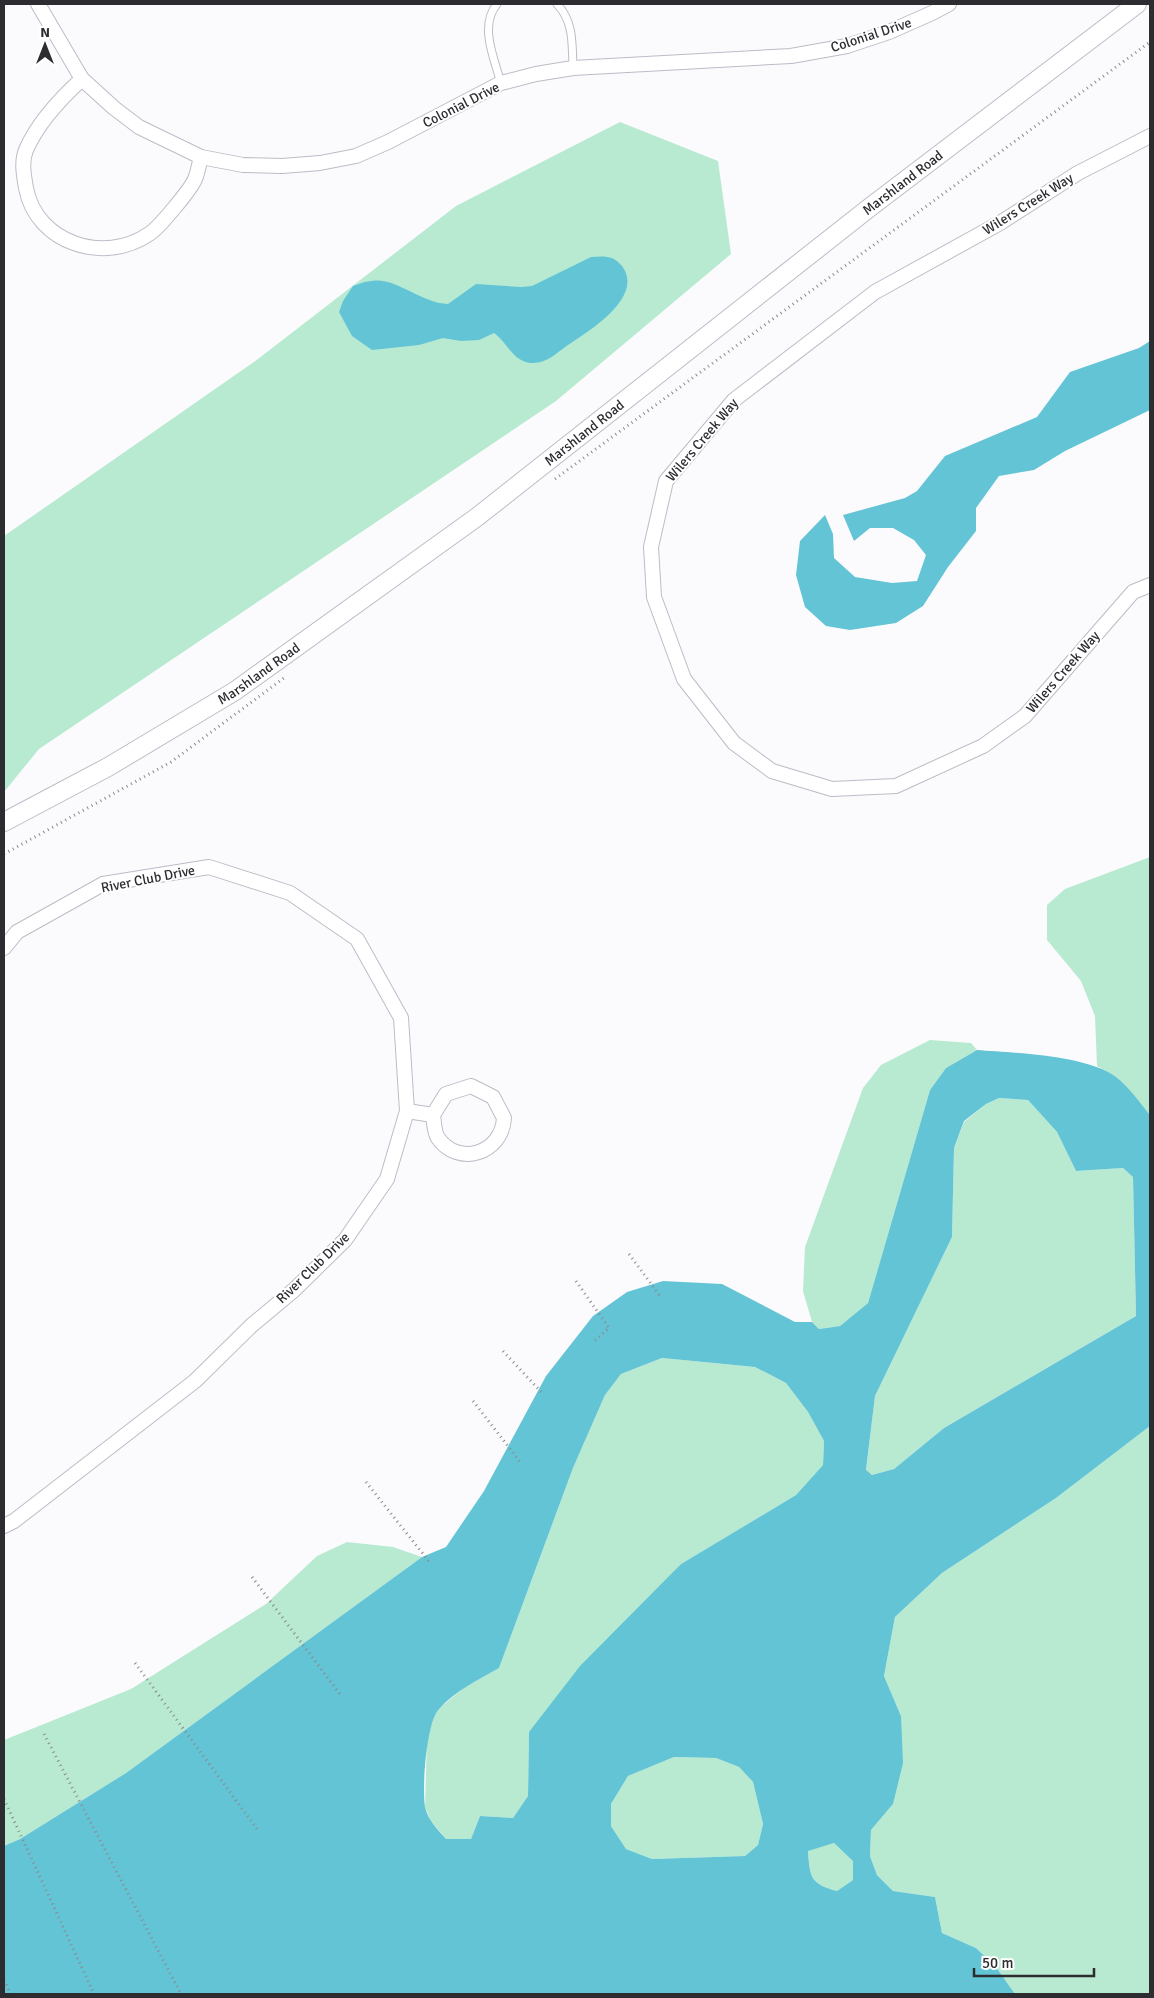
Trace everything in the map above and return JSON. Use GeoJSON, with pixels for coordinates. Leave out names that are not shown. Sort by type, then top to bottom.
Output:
{"type":"FeatureCollection","features":[{"type":"Feature","properties":{"kind":"street","name":"Colonial Drive"},"geometry":{"type":"LineString","coordinates":[[38,4],[82,79],[114,108],[139,127],[201,157],[242,165],[282,166],[320,164],[356,156],[388,142],[501,83],[536,74],[573,68],[791,56],[847,46],[889,32],[932,14],[949,4]]}},
{"type":"Feature","properties":{"kind":"street","name":"Marshland Road"},"geometry":{"type":"LineString","coordinates":[[4,822],[108,767],[235,691],[477,518],[869,208],[1138,4]]}},
{"type":"Feature","properties":{"kind":"street"},"geometry":{"type":"LineString","coordinates":[[82,79],[62,97],[40,124],[26,152],[23,170],[28,197],[40,221],[58,236],[85,248],[108,248],[132,244],[151,234],[195,181],[201,157]]}},
{"type":"Feature","properties":{"kind":"street","name":"Wilers Creek Way"},"geometry":{"type":"LineString","coordinates":[[1150,136],[1078,172],[1000,223],[875,292],[734,400],[666,481],[651,547],[654,597],[684,679],[734,743],[772,771],[832,789],[896,786],[983,746],[1025,716],[1133,592],[1150,585]]}},
{"type":"Feature","properties":{"kind":"street","name":"River Club Drive"},"geometry":{"type":"LineString","coordinates":[[4,948],[17,932],[103,884],[209,867],[290,893],[357,939],[400,1018],[407,1111],[388,1179],[345,1240],[294,1290],[252,1325],[195,1382],[14,1521],[4,1526]]}},
{"type":"Feature","properties":{"kind":"street"},"geometry":{"type":"LineString","coordinates":[[471,1086],[493,1097],[502,1112],[503,1123],[499,1138],[490,1147],[472,1155],[451,1152],[436,1136],[433,1115],[446,1094],[471,1086]]}},
{"type":"Feature","properties":{"kind":"street"},"geometry":{"type":"LineString","coordinates":[[407,1111],[433,1115]]}},
{"type":"Feature","properties":{"kind":"lane"},"geometry":{"type":"LineString","coordinates":[[497,4],[488,18],[490,40],[501,83]]}},
{"type":"Feature","properties":{"kind":"lane"},"geometry":{"type":"LineString","coordinates":[[558,4],[566,13],[571,28],[573,68]]}},
{"type":"Feature","properties":{"kind":"path"},"geometry":{"type":"LineString","coordinates":[[629,1254],[660,1296]]}},
{"type":"Feature","properties":{"kind":"path"},"geometry":{"type":"LineString","coordinates":[[576,1281],[609,1328],[593,1342]]}},
{"type":"Feature","properties":{"kind":"path"},"geometry":{"type":"LineString","coordinates":[[503,1351],[543,1394]]}},
{"type":"Feature","properties":{"kind":"path"},"geometry":{"type":"LineString","coordinates":[[473,1401],[521,1463]]}},
{"type":"Feature","properties":{"kind":"path"},"geometry":{"type":"LineString","coordinates":[[366,1482],[431,1564]]}},
{"type":"Feature","properties":{"kind":"path"},"geometry":{"type":"LineString","coordinates":[[252,1577],[342,1697]]}},
{"type":"Feature","properties":{"kind":"path"},"geometry":{"type":"LineString","coordinates":[[135,1663],[256,1829]]}},
{"type":"Feature","properties":{"kind":"path"},"geometry":{"type":"LineString","coordinates":[[44,1734],[180,1994]]}},
{"type":"Feature","properties":{"kind":"path"},"geometry":{"type":"LineString","coordinates":[[4,1799],[94,1994]]}},
{"type":"Feature","properties":{"kind":"path"},"geometry":{"type":"LineString","coordinates":[[4,1980],[10,1994]]}},
{"type":"Feature","properties":{"kind":"green space"},"geometry":{"type":"Polygon","coordinates":[[[620,122],[718,161],[731,254],[556,401],[39,749],[4,792],[4,536],[258,359],[456,206],[620,122]]]}},
{"type":"Feature","properties":{"kind":"green space"},"geometry":{"type":"Polygon","coordinates":[[[1150,857],[1150,1115],[1117,1078],[1097,1066],[1095,1016],[1081,981],[1047,940],[1047,905],[1065,889],[1150,857]]]}},
{"type":"Feature","properties":{"kind":"green space"},"geometry":{"type":"Polygon","coordinates":[[[930,1040],[971,1043],[977,1050],[946,1068],[930,1090],[868,1303],[840,1326],[819,1329],[812,1322],[803,1291],[805,1247],[863,1088],[881,1065],[930,1040]]]}},
{"type":"Feature","properties":{"kind":"green space"},"geometry":{"type":"Polygon","coordinates":[[[999,1098],[1028,1100],[1057,1132],[1076,1171],[1123,1168],[1133,1177],[1136,1316],[944,1428],[894,1469],[872,1475],[866,1471],[875,1396],[952,1237],[954,1148],[964,1122],[986,1104],[999,1098]]]}},
{"type":"Feature","properties":{"kind":"green space"},"geometry":{"type":"Polygon","coordinates":[[[662,1358],[755,1367],[786,1383],[808,1412],[824,1441],[823,1465],[796,1495],[681,1564],[529,1732],[528,1796],[513,1818],[480,1816],[471,1839],[446,1839],[431,1821],[425,1807],[427,1737],[437,1710],[465,1687],[499,1668],[573,1468],[605,1395],[621,1374],[662,1358]]]}},
{"type":"Feature","properties":{"kind":"green space"},"geometry":{"type":"Polygon","coordinates":[[[1150,1426],[1150,1994],[1015,1994],[996,1967],[976,1948],[942,1933],[935,1897],[893,1891],[877,1875],[870,1856],[871,1830],[893,1804],[901,1716],[884,1676],[895,1617],[942,1573],[1056,1498],[1150,1426]]]}},
{"type":"Feature","properties":{"kind":"green space"},"geometry":{"type":"Polygon","coordinates":[[[347,1542],[393,1547],[422,1557],[126,1773],[20,1839],[4,1846],[4,1740],[131,1689],[266,1604],[317,1556],[347,1542]]]}},
{"type":"Feature","properties":{"kind":"green space"},"geometry":{"type":"Polygon","coordinates":[[[674,1757],[716,1758],[739,1767],[753,1782],[763,1824],[758,1845],[745,1856],[652,1859],[626,1849],[611,1826],[611,1804],[628,1776],[674,1757]]]}},
{"type":"Feature","properties":{"kind":"green space"},"geometry":{"type":"Polygon","coordinates":[[[834,1843],[853,1860],[853,1880],[837,1891],[821,1885],[813,1878],[808,1850],[834,1843]]]}},
{"type":"Feature","properties":{"kind":"water"},"geometry":{"type":"Polygon","coordinates":[[[591,257],[608,257],[619,262],[622,266],[627,278],[626,289],[621,301],[612,312],[589,331],[542,362],[531,363],[519,359],[494,333],[479,340],[461,341],[443,338],[419,345],[372,350],[352,336],[339,312],[343,301],[353,286],[367,282],[381,281],[390,283],[438,303],[448,304],[476,284],[532,286],[591,257]]]}},
{"type":"Feature","properties":{"kind":"water"},"geometry":{"type":"Polygon","coordinates":[[[1150,341],[1150,410],[1065,451],[1034,470],[999,476],[976,508],[976,531],[948,567],[923,606],[896,623],[850,630],[826,626],[805,607],[796,575],[800,541],[825,515],[833,534],[834,558],[855,577],[892,583],[917,581],[926,555],[914,540],[893,528],[870,528],[854,541],[843,515],[905,498],[917,491],[945,456],[1037,417],[1070,372],[1139,348],[1150,341]]]}},
{"type":"Feature","properties":{"kind":"water"},"geometry":{"type":"Polygon","coordinates":[[[977,1050],[1050,1056],[1087,1064],[1103,1070],[1121,1081],[1150,1115],[1150,1426],[1056,1498],[942,1573],[895,1617],[884,1676],[901,1716],[903,1763],[893,1804],[871,1830],[870,1856],[877,1875],[893,1891],[935,1897],[942,1933],[976,1948],[996,1967],[1015,1994],[4,1994],[4,1846],[20,1839],[126,1773],[422,1557],[446,1547],[484,1491],[546,1376],[593,1316],[627,1292],[663,1281],[722,1284],[795,1322],[812,1322],[819,1329],[840,1326],[868,1303],[930,1090],[946,1068],[977,1050]],[[999,1098],[986,1104],[964,1121],[954,1148],[952,1237],[875,1396],[866,1470],[872,1475],[894,1469],[944,1428],[1136,1316],[1133,1177],[1123,1168],[1076,1171],[1057,1132],[1028,1100],[999,1098]],[[662,1358],[621,1374],[605,1395],[573,1468],[499,1668],[452,1697],[439,1709],[435,1716],[428,1741],[424,1798],[426,1812],[446,1839],[471,1839],[480,1816],[513,1818],[528,1796],[529,1732],[580,1666],[681,1564],[796,1495],[823,1465],[824,1441],[808,1412],[786,1383],[755,1367],[662,1358]],[[674,1757],[628,1776],[611,1804],[611,1826],[626,1849],[652,1859],[745,1856],[758,1845],[763,1824],[753,1782],[739,1767],[716,1758],[674,1757]],[[834,1843],[808,1851],[811,1873],[816,1882],[837,1891],[853,1880],[853,1861],[834,1843]]]}}]}
